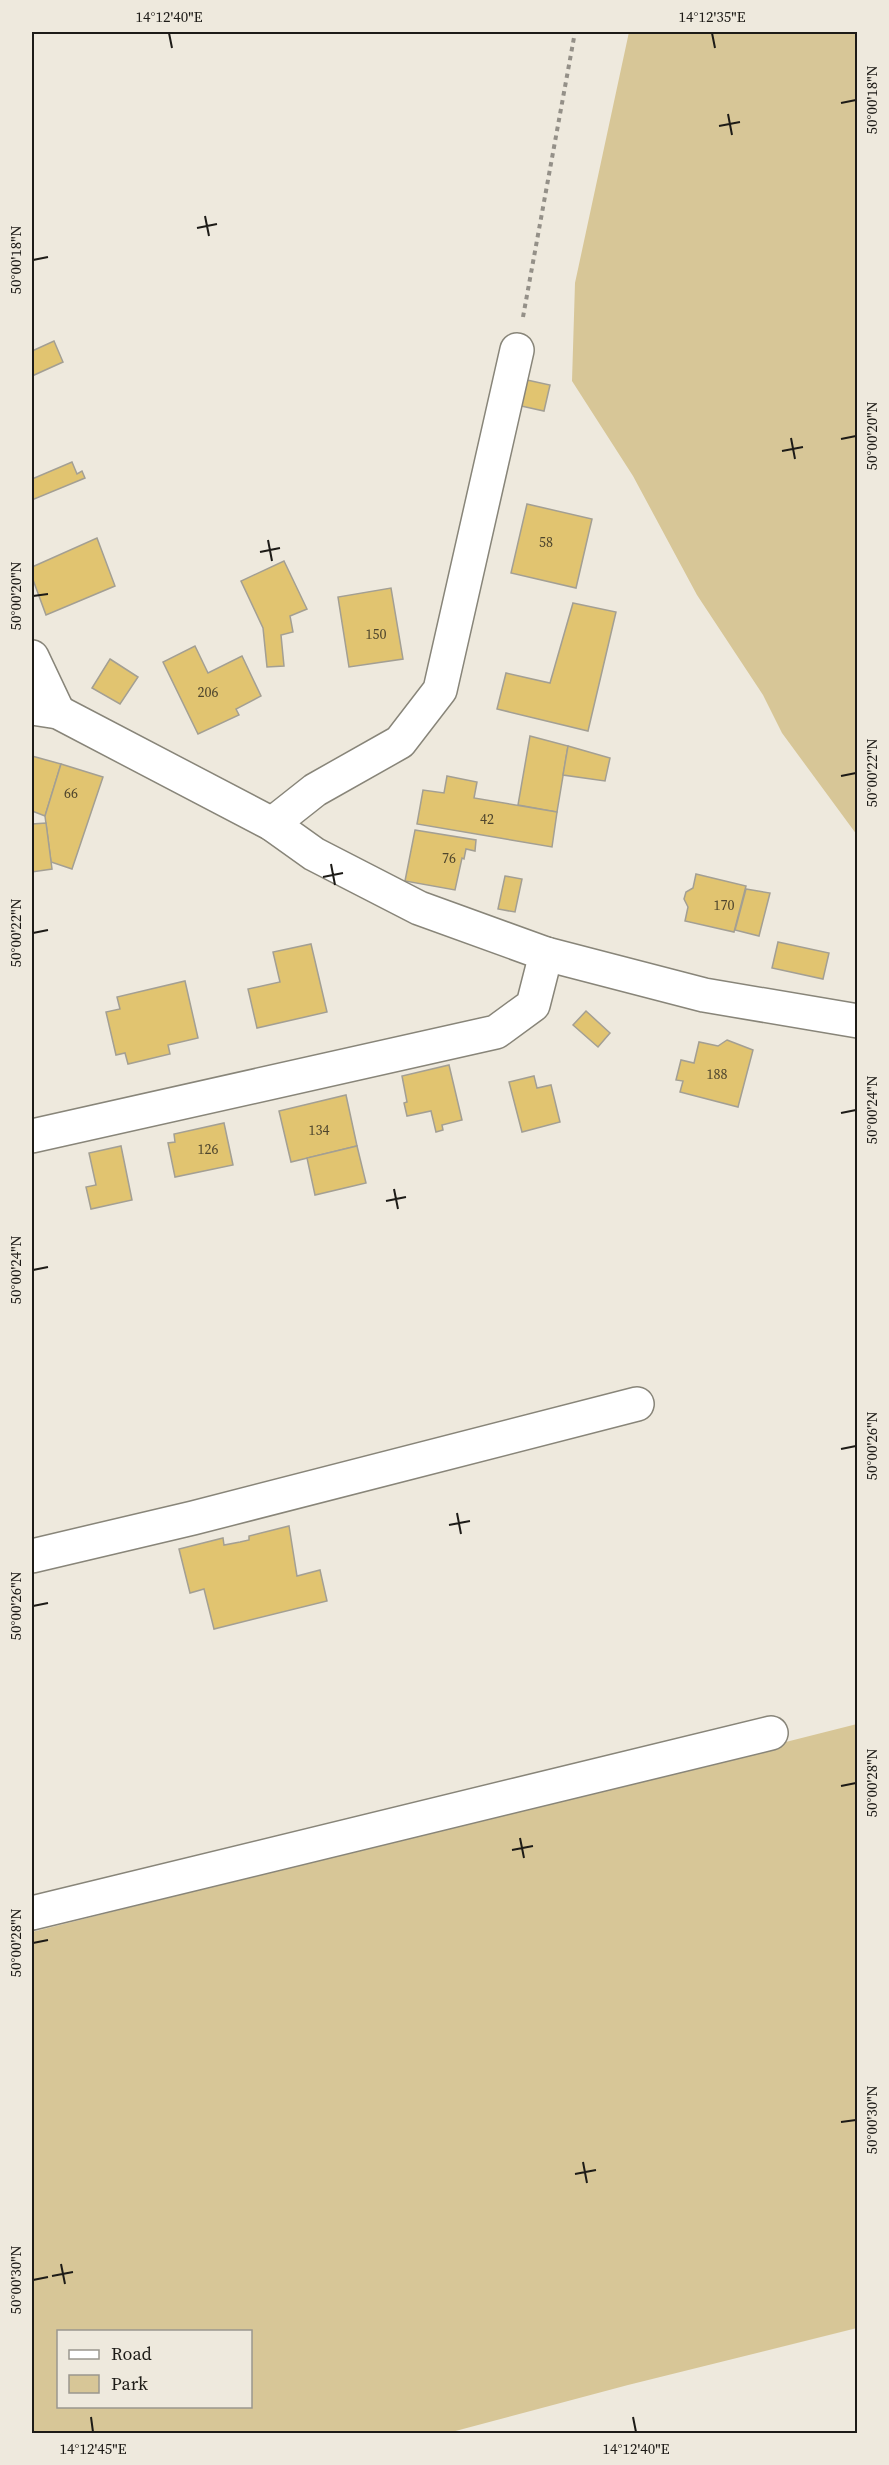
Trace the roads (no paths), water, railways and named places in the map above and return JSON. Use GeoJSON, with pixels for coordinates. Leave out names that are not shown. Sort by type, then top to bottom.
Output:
{"type":"FeatureCollection","features":[{"type":"Feature","properties":{"kind":"street"},"geometry":{"type":"LineString","coordinates":[[272,824],[315,790],[400,742],[441,690],[517,350]]}},
{"type":"Feature","properties":{"kind":"street"},"geometry":{"type":"LineString","coordinates":[[32,657],[45,710],[272,824],[314,854],[419,908],[546,954],[704,995],[858,1021]]}},
{"type":"Feature","properties":{"kind":"street"},"geometry":{"type":"LineString","coordinates":[[32,1136],[496,1032],[533,1005],[546,954]]}},
{"type":"Feature","properties":{"kind":"street"},"geometry":{"type":"LineString","coordinates":[[32,1556],[205,1515],[637,1404]]}},
{"type":"Feature","properties":{"kind":"street"},"geometry":{"type":"LineString","coordinates":[[32,1913],[771,1733]]}}]}
